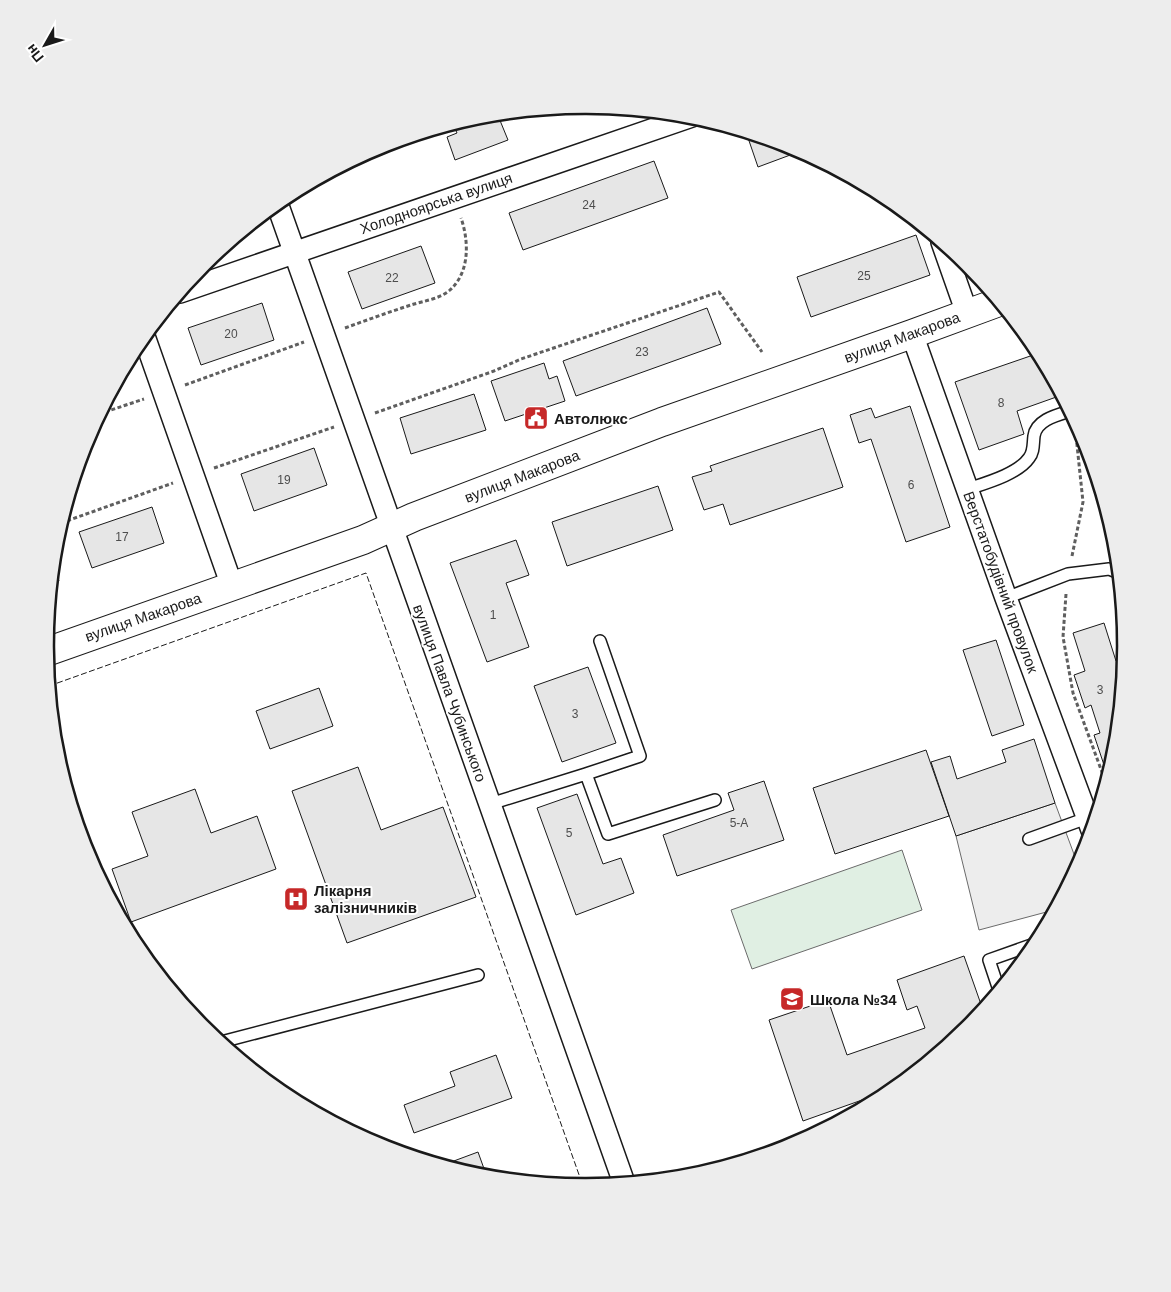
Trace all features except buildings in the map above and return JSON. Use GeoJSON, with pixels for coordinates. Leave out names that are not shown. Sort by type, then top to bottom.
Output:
{"type":"FeatureCollection","features":[{"type":"Feature","properties":{"kind":"street","name":"Холодноярська вулиця"},"geometry":{"type":"LineString","coordinates":[[193,287],[675,122]]}},
{"type":"Feature","properties":{"kind":"street","name":"вулиця Павла Чубинського"},"geometry":{"type":"LineString","coordinates":[[280,211],[622,1177]]}},
{"type":"Feature","properties":{"kind":"street"},"geometry":{"type":"LineString","coordinates":[[947,256],[967,313]]}},
{"type":"Feature","properties":{"kind":"street","name":"вулиця Макарова"},"geometry":{"type":"LineString","coordinates":[[54,649],[391,528],[414,517],[662,422],[993,304]]}},
{"type":"Feature","properties":{"kind":"street","name":"Верстатобудівний провулок"},"geometry":{"type":"LineString","coordinates":[[912,334],[1006,598],[1088,819]]}},
{"type":"Feature","properties":{"kind":"street"},"geometry":{"type":"LineString","coordinates":[[147,345],[232,586]]}},
{"type":"Feature","properties":{"kind":"lane"},"geometry":{"type":"LineString","coordinates":[[968,489],[1021,466],[1030,457],[1037,427],[1048,418],[1063,413]]}},
{"type":"Feature","properties":{"kind":"lane"},"geometry":{"type":"LineString","coordinates":[[1006,598],[1068,574],[1112,570]]}},
{"type":"Feature","properties":{"kind":"lane"},"geometry":{"type":"LineString","coordinates":[[490,804],[640,756],[600,641]]}},
{"type":"Feature","properties":{"kind":"lane"},"geometry":{"type":"LineString","coordinates":[[586,774],[608,834],[715,800]]}},
{"type":"Feature","properties":{"kind":"lane"},"geometry":{"type":"LineString","coordinates":[[1028,839],[1086,825]]}},
{"type":"Feature","properties":{"kind":"lane"},"geometry":{"type":"LineString","coordinates":[[997,983],[989,960],[1023,948]]}},
{"type":"Feature","properties":{"kind":"lane"},"geometry":{"type":"LineString","coordinates":[[229,1040],[478,975]]}},
{"type":"Feature","properties":{"kind":"path"},"geometry":{"type":"LineString","coordinates":[[69,520],[494,371],[521,359],[719,292],[762,352]]}},
{"type":"Feature","properties":{"kind":"path"},"geometry":{"type":"LineString","coordinates":[[1077,444],[1083,502],[1068,574],[1063,637],[1073,693],[1102,772]]}},
{"type":"Feature","properties":{"kind":"green space"},"geometry":{"type":"Polygon","coordinates":[[[902,850],[922,910],[752,969],[731,910],[902,850]]]}},
{"type":"Feature","properties":{"kind":"shaded area"},"geometry":{"type":"Polygon","coordinates":[[[1055,803],[1074,855],[1046,912],[979,930],[956,836],[1055,803]]]}},
{"type":"Feature","properties":{"kind":"fence"},"geometry":{"type":"LineString","coordinates":[[55,684],[366,573],[580,1178]]}},
{"type":"Feature","properties":{"kind":"place","name":"Автолюкс"},"geometry":{"type":"Point","coordinates":[536,418]}},
{"type":"Feature","properties":{"kind":"place","name":"Лікарня залізничників"},"geometry":{"type":"Point","coordinates":[296,899]}},
{"type":"Feature","properties":{"kind":"place","name":"Школа №34"},"geometry":{"type":"Point","coordinates":[792,999]}}]}
